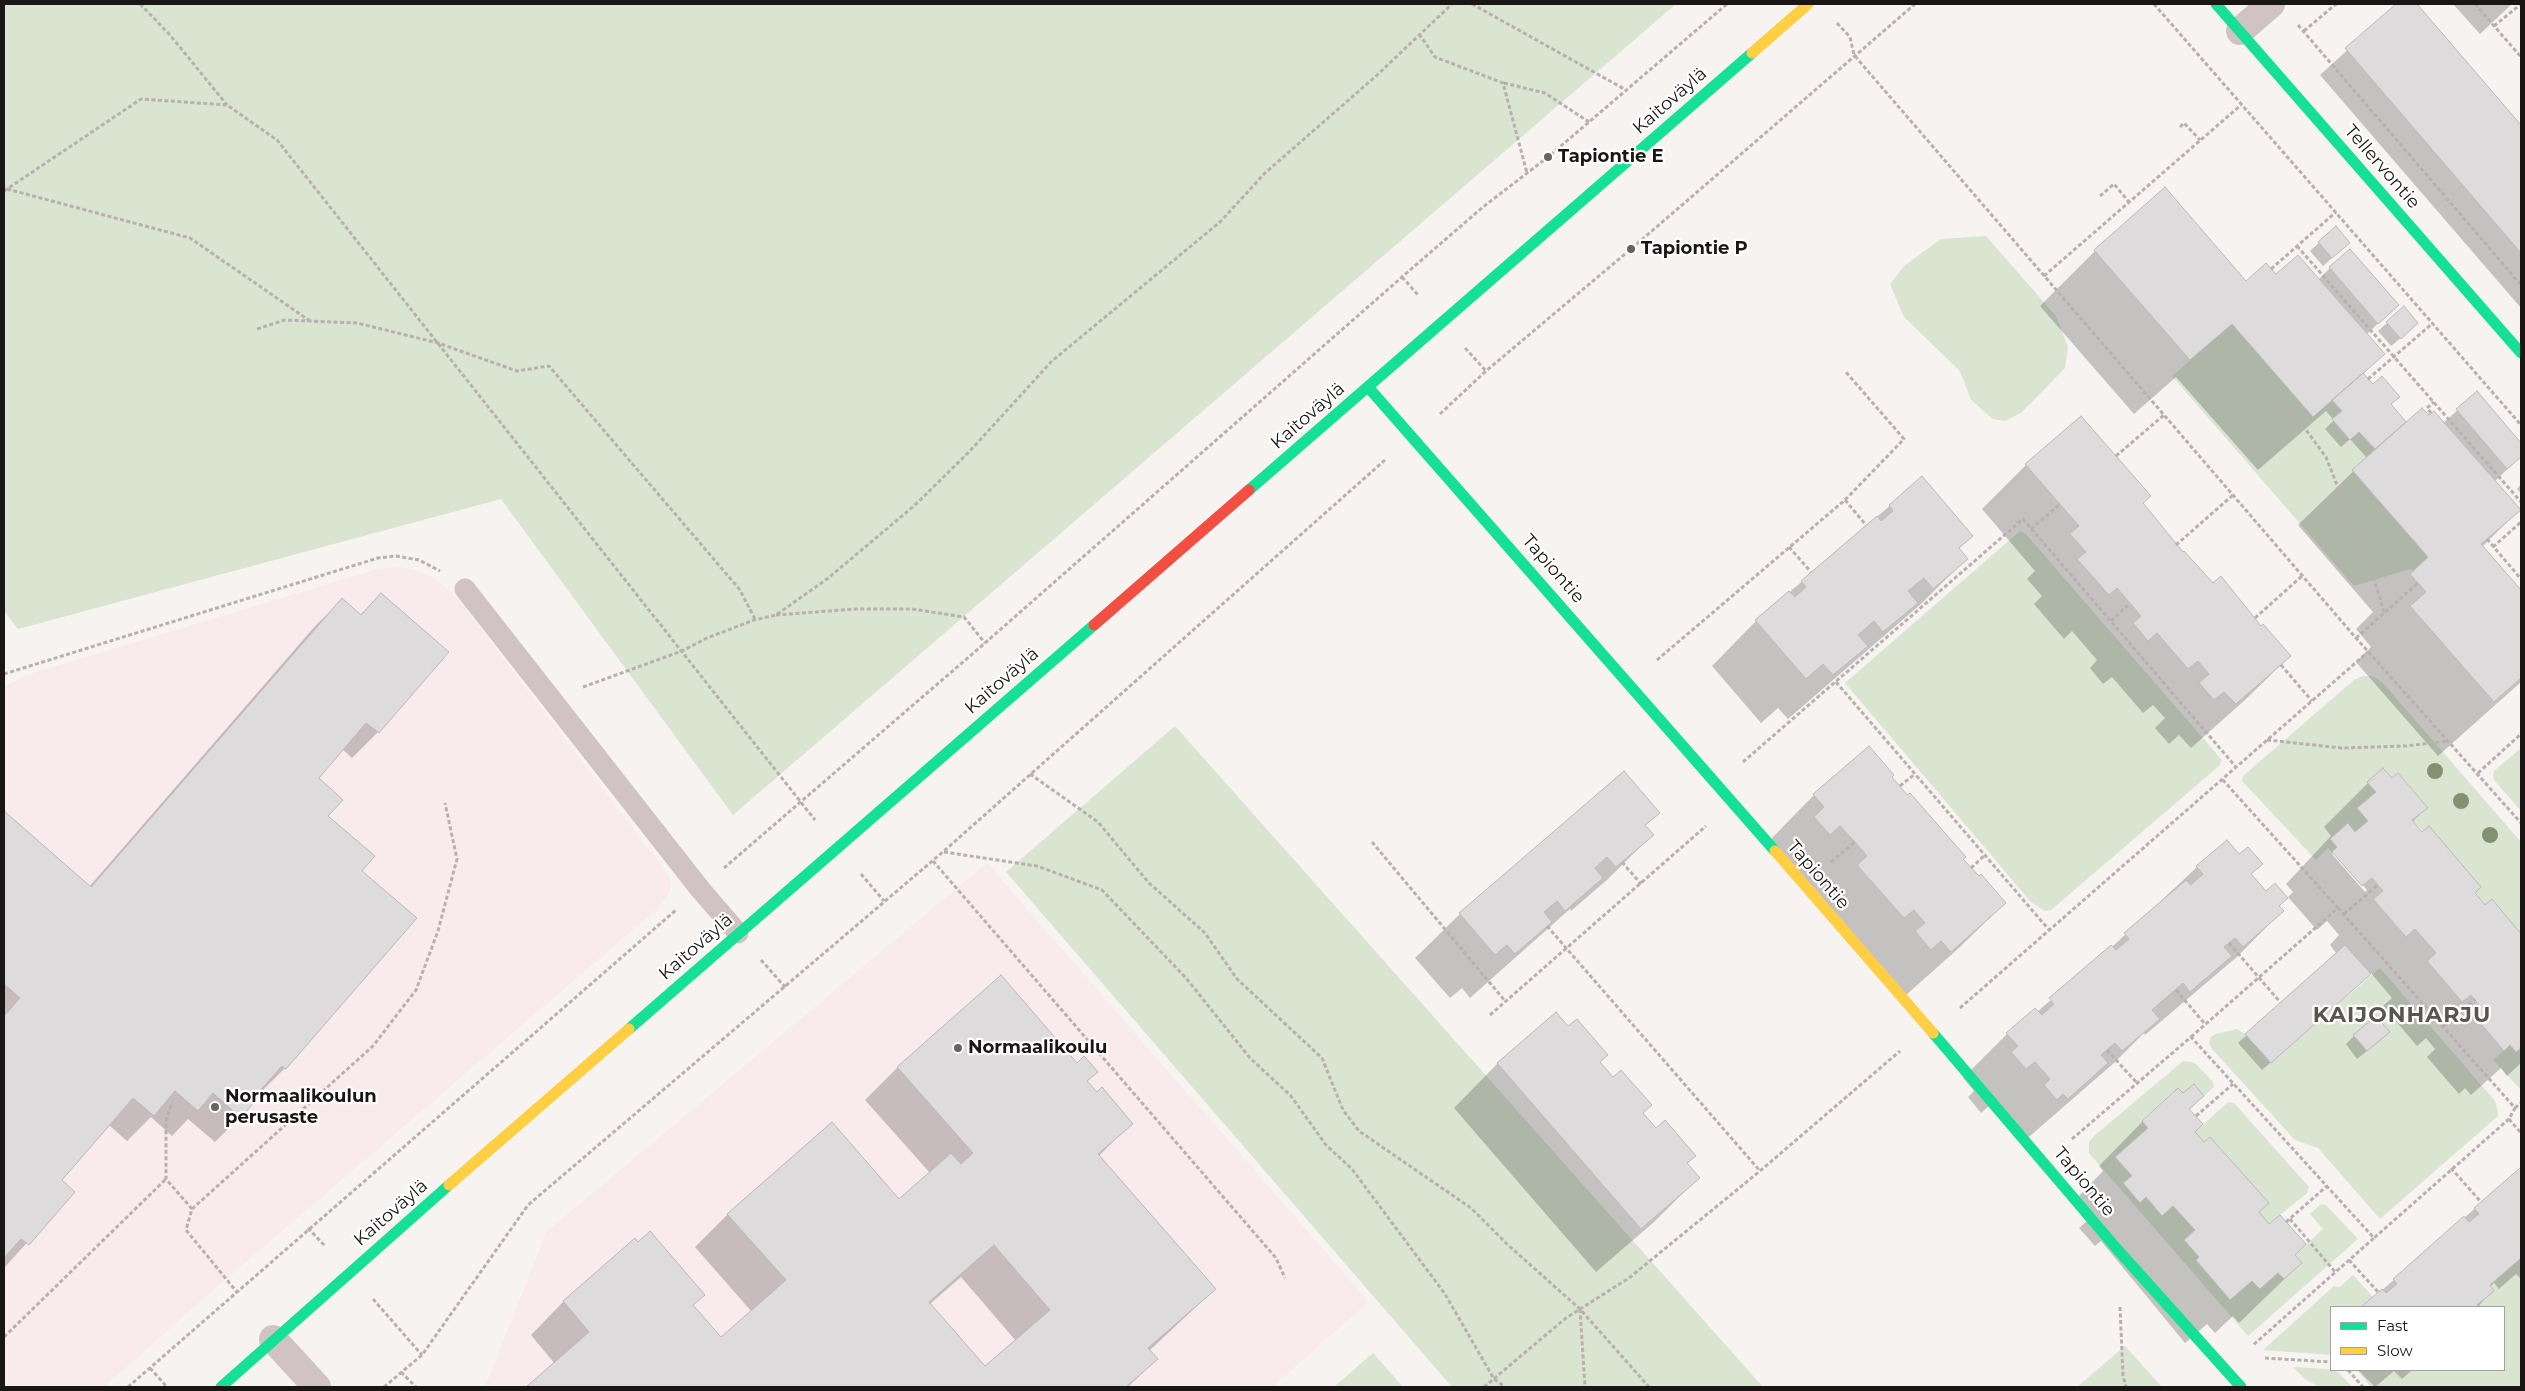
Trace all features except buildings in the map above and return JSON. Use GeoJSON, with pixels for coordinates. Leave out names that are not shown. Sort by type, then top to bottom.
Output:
{"type":"FeatureCollection","features":[{"type":"Feature","properties":{"kind":"street","name":"Kaitoväylä"},"geometry":{"type":"LineString","coordinates":[[221,1387],[273,1339],[738,933],[839,848],[1808,4]]}},
{"type":"Feature","properties":{"kind":"street","name":"Tellervontie"},"geometry":{"type":"LineString","coordinates":[[2216,4],[2521,352]]}},
{"type":"Feature","properties":{"kind":"street"},"geometry":{"type":"LineString","coordinates":[[2240,31],[2282,11]]}},
{"type":"Feature","properties":{"kind":"street","name":"Tapiontie"},"geometry":{"type":"LineString","coordinates":[[1368,387],[2050,1168],[2117,1249],[2241,1387]]}},
{"type":"Feature","properties":{"kind":"street"},"geometry":{"type":"LineString","coordinates":[[273,1339],[317,1387]]}},
{"type":"Feature","properties":{"kind":"lane"},"geometry":{"type":"LineString","coordinates":[[465,589],[700,889],[738,933]]}},
{"type":"Feature","properties":{"kind":"path"},"geometry":{"type":"LineString","coordinates":[[140,4],[170,34],[227,105],[277,140],[800,803],[884,901]]}},
{"type":"Feature","properties":{"kind":"path"},"geometry":{"type":"LineString","coordinates":[[776,615],[827,579],[914,506],[969,452],[1052,361],[1220,222],[1265,173],[1375,77],[1452,4]]}},
{"type":"Feature","properties":{"kind":"path"},"geometry":{"type":"LineString","coordinates":[[1472,4],[1626,90]]}},
{"type":"Feature","properties":{"kind":"path"},"geometry":{"type":"LineString","coordinates":[[128,1387],[236,1291],[985,643],[1402,277],[1483,207],[1528,173],[1727,4]]}},
{"type":"Feature","properties":{"kind":"path"},"geometry":{"type":"LineString","coordinates":[[384,1387],[422,1355],[528,1205],[786,988],[884,901],[933,861],[1412,437],[1915,4]]}},
{"type":"Feature","properties":{"kind":"path"},"geometry":{"type":"LineString","coordinates":[[2154,4],[2240,105],[2434,323],[2521,425]]}},
{"type":"Feature","properties":{"kind":"path"},"geometry":{"type":"LineString","coordinates":[[2304,32],[2336,4]]}},
{"type":"Feature","properties":{"kind":"path"},"geometry":{"type":"LineString","coordinates":[[2475,4],[2521,57]]}},
{"type":"Feature","properties":{"kind":"path"},"geometry":{"type":"LineString","coordinates":[[2494,26],[2521,4]]}},
{"type":"Feature","properties":{"kind":"path"},"geometry":{"type":"LineString","coordinates":[[2282,11],[2304,32],[2521,285]]}},
{"type":"Feature","properties":{"kind":"path"},"geometry":{"type":"LineString","coordinates":[[1832,17],[1850,38],[1854,55],[2368,652],[2521,823]]}},
{"type":"Feature","properties":{"kind":"path"},"geometry":{"type":"LineString","coordinates":[[1419,34],[1435,57],[1503,83],[1545,94],[1588,122]]}},
{"type":"Feature","properties":{"kind":"path"},"geometry":{"type":"LineString","coordinates":[[1503,83],[1528,173]]}},
{"type":"Feature","properties":{"kind":"path"},"geometry":{"type":"LineString","coordinates":[[6,190],[141,99],[227,105]]}},
{"type":"Feature","properties":{"kind":"path"},"geometry":{"type":"LineString","coordinates":[[2044,276],[2240,105]]}},
{"type":"Feature","properties":{"kind":"path"},"geometry":{"type":"LineString","coordinates":[[2180,127],[2184,123],[2200,140]]}},
{"type":"Feature","properties":{"kind":"path"},"geometry":{"type":"LineString","coordinates":[[2100,196],[2114,184],[2129,202]]}},
{"type":"Feature","properties":{"kind":"path"},"geometry":{"type":"LineString","coordinates":[[6,190],[190,238],[311,321]]}},
{"type":"Feature","properties":{"kind":"path"},"geometry":{"type":"LineString","coordinates":[[2271,269],[2336,212]]}},
{"type":"Feature","properties":{"kind":"path"},"geometry":{"type":"LineString","coordinates":[[2297,246],[2521,502]]}},
{"type":"Feature","properties":{"kind":"path"},"geometry":{"type":"LineString","coordinates":[[257,329],[285,320],[357,323],[438,343],[517,371],[549,366],[740,590],[754,620]]}},
{"type":"Feature","properties":{"kind":"path"},"geometry":{"type":"LineString","coordinates":[[2368,379],[2434,323]]}},
{"type":"Feature","properties":{"kind":"path"},"geometry":{"type":"LineString","coordinates":[[1652,665],[1845,500],[1904,439],[1845,371]]}},
{"type":"Feature","properties":{"kind":"path"},"geometry":{"type":"LineString","coordinates":[[2431,413],[2427,408],[2434,402]]}},
{"type":"Feature","properties":{"kind":"path"},"geometry":{"type":"LineString","coordinates":[[2281,412],[2292,416],[2303,426],[2326,457],[2374,580],[2384,612]]}},
{"type":"Feature","properties":{"kind":"path"},"geometry":{"type":"LineString","coordinates":[[2116,456],[2164,415]]}},
{"type":"Feature","properties":{"kind":"path"},"geometry":{"type":"LineString","coordinates":[[2176,545],[2233,495]]}},
{"type":"Feature","properties":{"kind":"path"},"geometry":{"type":"LineString","coordinates":[[1845,500],[1866,525]]}},
{"type":"Feature","properties":{"kind":"path"},"geometry":{"type":"LineString","coordinates":[[2031,529],[2060,504]]}},
{"type":"Feature","properties":{"kind":"path"},"geometry":{"type":"LineString","coordinates":[[1740,765],[2023,519],[2236,767]]}},
{"type":"Feature","properties":{"kind":"path"},"geometry":{"type":"LineString","coordinates":[[2493,547],[2521,522]]}},
{"type":"Feature","properties":{"kind":"path"},"geometry":{"type":"LineString","coordinates":[[2487,540],[2521,579]]}},
{"type":"Feature","properties":{"kind":"path"},"geometry":{"type":"LineString","coordinates":[[1789,547],[1811,572]]}},
{"type":"Feature","properties":{"kind":"path"},"geometry":{"type":"LineString","coordinates":[[4,674],[378,558],[396,556],[419,560],[441,571],[465,589]]}},
{"type":"Feature","properties":{"kind":"path"},"geometry":{"type":"LineString","coordinates":[[2255,618],[2302,576]]}},
{"type":"Feature","properties":{"kind":"path"},"geometry":{"type":"LineString","coordinates":[[2356,638],[2418,583]]}},
{"type":"Feature","properties":{"kind":"path"},"geometry":{"type":"LineString","coordinates":[[2111,621],[2130,603]]}},
{"type":"Feature","properties":{"kind":"path"},"geometry":{"type":"LineString","coordinates":[[550,698],[682,651],[707,638],[754,620],[776,615],[854,609],[912,610],[964,617],[985,643]]}},
{"type":"Feature","properties":{"kind":"path"},"geometry":{"type":"LineString","coordinates":[[1484,1387],[1580,1309],[1629,1278],[1760,1171],[1904,1047],[1955,1013],[2368,652]]}},
{"type":"Feature","properties":{"kind":"path"},"geometry":{"type":"LineString","coordinates":[[2281,665],[2312,701]]}},
{"type":"Feature","properties":{"kind":"path"},"geometry":{"type":"LineString","coordinates":[[1836,682],[2050,931]]}},
{"type":"Feature","properties":{"kind":"path"},"geometry":{"type":"LineString","coordinates":[[2478,773],[2521,734]]}},
{"type":"Feature","properties":{"kind":"path"},"geometry":{"type":"LineString","coordinates":[[2267,740],[2342,748],[2449,742]]}},
{"type":"Feature","properties":{"kind":"path"},"geometry":{"type":"LineString","coordinates":[[1030,774],[1098,822],[1149,883],[1205,933],[1237,979],[1322,1058],[1343,1110],[1359,1131],[1471,1208],[1508,1245],[1580,1309],[1649,1387]]}},
{"type":"Feature","properties":{"kind":"path"},"geometry":{"type":"LineString","coordinates":[[1900,786],[1915,774]]}},
{"type":"Feature","properties":{"kind":"path"},"geometry":{"type":"LineString","coordinates":[[2222,779],[2444,1026],[2515,1108]]}},
{"type":"Feature","properties":{"kind":"path"},"geometry":{"type":"LineString","coordinates":[[236,1291],[186,1230],[192,1209],[373,1046],[416,990],[438,930],[457,859],[445,803]]}},
{"type":"Feature","properties":{"kind":"path"},"geometry":{"type":"LineString","coordinates":[[1490,1015],[1732,803]]}},
{"type":"Feature","properties":{"kind":"path"},"geometry":{"type":"LineString","coordinates":[[1372,842],[1505,1001]]}},
{"type":"Feature","properties":{"kind":"path"},"geometry":{"type":"LineString","coordinates":[[1827,866],[1855,842]]}},
{"type":"Feature","properties":{"kind":"path"},"geometry":{"type":"LineString","coordinates":[[944,851],[1037,866],[1102,890],[1186,978],[1250,1058],[1291,1096],[1326,1145],[1352,1169],[1445,1294],[1494,1379],[1506,1387]]}},
{"type":"Feature","properties":{"kind":"path"},"geometry":{"type":"LineString","coordinates":[[1971,868],[1985,856]]}},
{"type":"Feature","properties":{"kind":"path"},"geometry":{"type":"LineString","coordinates":[[933,861],[1276,1258],[1284,1278]]}},
{"type":"Feature","properties":{"kind":"path"},"geometry":{"type":"LineString","coordinates":[[1622,862],[1641,884]]}},
{"type":"Feature","properties":{"kind":"path"},"geometry":{"type":"LineString","coordinates":[[2344,914],[2378,884]]}},
{"type":"Feature","properties":{"kind":"path"},"geometry":{"type":"LineString","coordinates":[[2050,1168],[2067,1143],[2338,908]]}},
{"type":"Feature","properties":{"kind":"path"},"geometry":{"type":"LineString","coordinates":[[1547,926],[1760,1171]]}},
{"type":"Feature","properties":{"kind":"path"},"geometry":{"type":"LineString","coordinates":[[2229,943],[2280,1002]]}},
{"type":"Feature","properties":{"kind":"path"},"geometry":{"type":"LineString","coordinates":[[2176,990],[2206,1024]]}},
{"type":"Feature","properties":{"kind":"path"},"geometry":{"type":"LineString","coordinates":[[2444,1026],[2475,1000]]}},
{"type":"Feature","properties":{"kind":"path"},"geometry":{"type":"LineString","coordinates":[[2191,1037],[2374,1238]]}},
{"type":"Feature","properties":{"kind":"path"},"geometry":{"type":"LineString","coordinates":[[2107,1050],[2136,1083]]}},
{"type":"Feature","properties":{"kind":"path"},"geometry":{"type":"LineString","coordinates":[[2196,1116],[2233,1084]]}},
{"type":"Feature","properties":{"kind":"path"},"geometry":{"type":"LineString","coordinates":[[2225,1369],[2451,1168],[2509,1119],[2515,1108],[2521,1103]]}},
{"type":"Feature","properties":{"kind":"path"},"geometry":{"type":"LineString","coordinates":[[171,1105],[166,1121],[166,1179],[192,1209]]}},
{"type":"Feature","properties":{"kind":"path"},"geometry":{"type":"LineString","coordinates":[[2509,1119],[2521,1133]]}},
{"type":"Feature","properties":{"kind":"path"},"geometry":{"type":"LineString","coordinates":[[2451,1168],[2481,1202]]}},
{"type":"Feature","properties":{"kind":"path"},"geometry":{"type":"LineString","coordinates":[[4,1337],[166,1179]]}},
{"type":"Feature","properties":{"kind":"path"},"geometry":{"type":"LineString","coordinates":[[2327,1186],[2288,1221],[2336,1272]]}},
{"type":"Feature","properties":{"kind":"path"},"geometry":{"type":"LineString","coordinates":[[2349,1260],[2378,1292]]}},
{"type":"Feature","properties":{"kind":"path"},"geometry":{"type":"LineString","coordinates":[[2120,1303],[2123,1375],[2126,1387]]}},
{"type":"Feature","properties":{"kind":"path"},"geometry":{"type":"LineString","coordinates":[[1580,1309],[1585,1387]]}},
{"type":"Feature","properties":{"kind":"path"},"geometry":{"type":"LineString","coordinates":[[150,1368],[166,1387]]}},
{"type":"Feature","properties":{"kind":"path"},"geometry":{"type":"LineString","coordinates":[[402,1371],[416,1387]]}},
{"type":"Feature","properties":{"kind":"path"},"geometry":{"type":"LineString","coordinates":[[2349,1371],[2363,1387]]}},
{"type":"Feature","properties":{"kind":"shaded area","name":"Normaalikoulun perusaste"},"geometry":{"type":"Polygon","coordinates":[[[400,567],[418,571],[436,579],[458,599],[669,876],[671,890],[663,902],[650,915],[203,1299],[104,1387],[4,1387],[4,688],[23,676],[378,569],[400,567]]]}},
{"type":"Feature","properties":{"kind":"shaded area","name":"Normaalikoulu"},"geometry":{"type":"Polygon","coordinates":[[[987,863],[1369,1302],[1272,1387],[485,1387],[547,1231],[987,863]]]}},
{"type":"Feature","properties":{"kind":"green space"},"geometry":{"type":"Polygon","coordinates":[[[4,4],[1676,4],[733,815],[501,499],[18,629],[4,611],[4,4]]]}},
{"type":"Feature","properties":{"kind":"green space"},"geometry":{"type":"Polygon","coordinates":[[[1986,236],[2056,316],[2068,347],[2065,368],[2021,413],[2005,421],[1993,419],[1971,400],[1960,371],[1904,317],[1890,284],[1904,266],[1941,239],[1986,236]]]}},
{"type":"Feature","properties":{"kind":"green space"},"geometry":{"type":"Polygon","coordinates":[[[2232,324],[2332,400],[2342,411],[2332,420],[2350,440],[2359,432],[2375,449],[2352,470],[2428,557],[2413,571],[2410,569],[2354,586],[2172,376],[2232,324]]]}},
{"type":"Feature","properties":{"kind":"green space"},"geometry":{"type":"Polygon","coordinates":[[[2020,531],[2025,533],[2222,760],[2219,766],[2051,910],[2045,911],[2031,902],[1845,683],[2020,531]]]}},
{"type":"Feature","properties":{"kind":"green space"},"geometry":{"type":"Polygon","coordinates":[[[2363,676],[2373,676],[2383,683],[2521,842],[2521,934],[2492,900],[2485,905],[2475,893],[2481,887],[2412,820],[2428,808],[2398,773],[2392,778],[2368,782],[2376,792],[2357,809],[2368,821],[2355,832],[2347,824],[2330,839],[2337,847],[2332,852],[2328,848],[2316,860],[2242,781],[2243,776],[2354,680],[2363,676]]]}},
{"type":"Feature","properties":{"kind":"green space"},"geometry":{"type":"Polygon","coordinates":[[[1175,726],[1763,1387],[1452,1387],[1006,872],[1175,726]]]}},
{"type":"Feature","properties":{"kind":"green space"},"geometry":{"type":"Polygon","coordinates":[[[2521,748],[2521,811],[2494,780],[2493,775],[2494,771],[2521,748]]]}},
{"type":"Feature","properties":{"kind":"green space"},"geometry":{"type":"Polygon","coordinates":[[[2380,968],[2495,1101],[2498,1116],[2380,1219],[2318,1148],[2295,1140],[2212,1049],[2209,1043],[2211,1037],[2216,1034],[2237,1029],[2245,1034],[2271,1062],[2380,968]]]}},
{"type":"Feature","properties":{"kind":"green space"},"geometry":{"type":"Polygon","coordinates":[[[2510,1045],[2516,1052],[2521,1048],[2521,1090],[2493,1060],[2510,1045]]]}},
{"type":"Feature","properties":{"kind":"green space"},"geometry":{"type":"Polygon","coordinates":[[[2183,1061],[2195,1063],[2213,1082],[2214,1087],[2204,1096],[2194,1084],[2183,1093],[2178,1088],[2142,1120],[2148,1128],[2116,1157],[2132,1176],[2123,1183],[2139,1202],[2146,1197],[2162,1215],[2173,1206],[2195,1230],[2184,1240],[2199,1257],[2196,1261],[2230,1299],[2252,1281],[2260,1289],[2278,1273],[2284,1279],[2302,1263],[2295,1255],[2323,1229],[2310,1214],[2320,1205],[2325,1204],[2358,1239],[2248,1336],[2089,1153],[2089,1142],[2094,1136],[2183,1061]]]}},
{"type":"Feature","properties":{"kind":"green space"},"geometry":{"type":"Polygon","coordinates":[[[2228,1102],[2234,1103],[2309,1187],[2307,1193],[2269,1224],[2259,1212],[2268,1203],[2210,1137],[2204,1142],[2195,1132],[2228,1102]]]}},
{"type":"Feature","properties":{"kind":"green space"},"geometry":{"type":"Polygon","coordinates":[[[2520,1259],[2521,1387],[2371,1387],[2358,1371],[2505,1371],[2505,1306],[2477,1305],[2494,1291],[2490,1285],[2520,1259]]]}},
{"type":"Feature","properties":{"kind":"green space"},"geometry":{"type":"Polygon","coordinates":[[[2353,1275],[2373,1297],[2362,1306],[2330,1306],[2330,1355],[2263,1350],[2334,1286],[2340,1287],[2353,1275]]]}},
{"type":"Feature","properties":{"kind":"green space"},"geometry":{"type":"Polygon","coordinates":[[[2125,1346],[2162,1387],[2077,1387],[2125,1346]]]}},
{"type":"Feature","properties":{"kind":"green space"},"geometry":{"type":"Polygon","coordinates":[[[1373,1353],[1403,1387],[1334,1387],[1373,1353]]]}},
{"type":"Feature","properties":{"kind":"green space"},"geometry":{"type":"Polygon","coordinates":[[[2293,1367],[2327,1369],[2338,1372],[2352,1387],[2319,1387],[2305,1379],[2293,1367]]]}},
{"type":"Feature","properties":{"kind":"traffic: fast"},"geometry":{"type":"LineString","coordinates":[[2216,4],[2521,353]]}},
{"type":"Feature","properties":{"kind":"traffic: fast"},"geometry":{"type":"LineString","coordinates":[[1249,490],[1752,53]]}},
{"type":"Feature","properties":{"kind":"traffic: fast"},"geometry":{"type":"LineString","coordinates":[[1368,387],[1775,851]]}},
{"type":"Feature","properties":{"kind":"traffic: fast"},"geometry":{"type":"LineString","coordinates":[[629,1029],[1094,625]]}},
{"type":"Feature","properties":{"kind":"traffic: fast"},"geometry":{"type":"LineString","coordinates":[[1933,1033],[2117,1249],[2241,1387]]}},
{"type":"Feature","properties":{"kind":"traffic: fast"},"geometry":{"type":"LineString","coordinates":[[221,1387],[449,1185]]}},
{"type":"Feature","properties":{"kind":"traffic: slow"},"geometry":{"type":"LineString","coordinates":[[1752,53],[1808,4]]}},
{"type":"Feature","properties":{"kind":"traffic: slow"},"geometry":{"type":"LineString","coordinates":[[1775,851],[1933,1033]]}},
{"type":"Feature","properties":{"kind":"traffic: slow"},"geometry":{"type":"LineString","coordinates":[[449,1185],[629,1029]]}},
{"type":"Feature","properties":{"kind":"traffic: jam"},"geometry":{"type":"LineString","coordinates":[[1094,625],[1249,490]]}},
{"type":"Feature","properties":{"kind":"place","name":"Tapiontie E"},"geometry":{"type":"Point","coordinates":[1548,157]}},
{"type":"Feature","properties":{"kind":"place","name":"Tapiontie P"},"geometry":{"type":"Point","coordinates":[1631,249]}},
{"type":"Feature","properties":{"kind":"place","name":"Normaalikoulu"},"geometry":{"type":"Point","coordinates":[958,1048]}},
{"type":"Feature","properties":{"kind":"place","name":"Normaalikoulun perusaste"},"geometry":{"type":"Point","coordinates":[215,1107]}},
{"type":"Feature","properties":{"kind":"district","name":"KAIJONHARJU"},"geometry":{"type":"Point","coordinates":[2402,1016]}}]}
